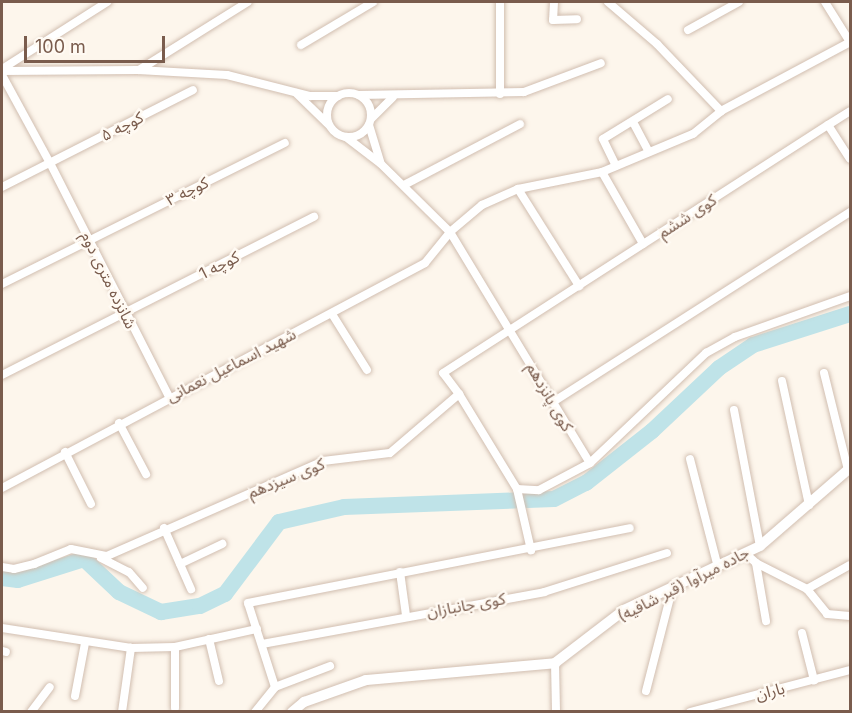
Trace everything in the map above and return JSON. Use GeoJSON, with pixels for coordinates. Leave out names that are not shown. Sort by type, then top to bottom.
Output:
{"type":"FeatureCollection","features":[{"type":"Feature","properties":{"kind":"street"},"geometry":{"type":"LineString","coordinates":[[2,72],[107,2]]}},
{"type":"Feature","properties":{"kind":"street"},"geometry":{"type":"LineString","coordinates":[[138,70],[248,2]]}},
{"type":"Feature","properties":{"kind":"street"},"geometry":{"type":"LineString","coordinates":[[301,45],[373,2]]}},
{"type":"Feature","properties":{"kind":"street"},"geometry":{"type":"LineString","coordinates":[[500,2],[500,94]]}},
{"type":"Feature","properties":{"kind":"street"},"geometry":{"type":"LineString","coordinates":[[554,2],[553,20],[577,19]]}},
{"type":"Feature","properties":{"kind":"street"},"geometry":{"type":"LineString","coordinates":[[608,2],[657,44],[721,111]]}},
{"type":"Feature","properties":{"kind":"street"},"geometry":{"type":"LineString","coordinates":[[688,30],[739,2]]}},
{"type":"Feature","properties":{"kind":"street"},"geometry":{"type":"LineString","coordinates":[[825,2],[850,42]]}},
{"type":"Feature","properties":{"kind":"street","name":"شهید اسماعیل نعمانی"},"geometry":{"type":"LineString","coordinates":[[2,488],[119,423],[332,314],[425,263],[450,232],[482,205],[518,189],[602,172],[693,134],[721,111],[850,42]]}},
{"type":"Feature","properties":{"kind":"street"},"geometry":{"type":"LineString","coordinates":[[2,72],[138,70],[227,75],[267,82],[296,93],[393,97],[525,92],[601,63]]}},
{"type":"Feature","properties":{"kind":"street","name":"شانزده متری دوم"},"geometry":{"type":"LineString","coordinates":[[2,72],[90,239],[125,314],[169,397]]}},
{"type":"Feature","properties":{"kind":"street","name":"کوچه ۵"},"geometry":{"type":"LineString","coordinates":[[2,187],[194,90]]}},
{"type":"Feature","properties":{"kind":"street"},"geometry":{"type":"LineString","coordinates":[[296,93],[329,126],[346,137],[359,135],[378,108],[393,97]]}},
{"type":"Feature","properties":{"kind":"street"},"geometry":{"type":"LineString","coordinates":[[329,126],[328,106],[338,96]]}},
{"type":"Feature","properties":{"kind":"street"},"geometry":{"type":"LineString","coordinates":[[359,96],[369,106],[370,122],[381,164]]}},
{"type":"Feature","properties":{"kind":"street"},"geometry":{"type":"LineString","coordinates":[[616,166],[603,139],[668,99]]}},
{"type":"Feature","properties":{"kind":"street","name":"کوی ششم"},"geometry":{"type":"LineString","coordinates":[[511,329],[850,111]]}},
{"type":"Feature","properties":{"kind":"street"},"geometry":{"type":"LineString","coordinates":[[633,122],[649,152]]}},
{"type":"Feature","properties":{"kind":"street"},"geometry":{"type":"LineString","coordinates":[[404,185],[520,124]]}},
{"type":"Feature","properties":{"kind":"street"},"geometry":{"type":"LineString","coordinates":[[828,124],[850,159]]}},
{"type":"Feature","properties":{"kind":"street","name":"کوی پانزدهم"},"geometry":{"type":"LineString","coordinates":[[346,137],[404,185],[450,232],[511,329],[590,463]]}},
{"type":"Feature","properties":{"kind":"street","name":"کوچه ۳"},"geometry":{"type":"LineString","coordinates":[[2,284],[285,143]]}},
{"type":"Feature","properties":{"kind":"street"},"geometry":{"type":"LineString","coordinates":[[602,172],[643,244]]}},
{"type":"Feature","properties":{"kind":"street"},"geometry":{"type":"LineString","coordinates":[[518,189],[579,286]]}},
{"type":"Feature","properties":{"kind":"street"},"geometry":{"type":"LineString","coordinates":[[553,402],[850,212]]}},
{"type":"Feature","properties":{"kind":"street","name":"کوچه 1"},"geometry":{"type":"LineString","coordinates":[[2,375],[314,217]]}},
{"type":"Feature","properties":{"kind":"street"},"geometry":{"type":"LineString","coordinates":[[518,489],[539,490],[590,463],[706,353],[735,337],[850,296]]}},
{"type":"Feature","properties":{"kind":"street"},"geometry":{"type":"LineString","coordinates":[[332,314],[367,370]]}},
{"type":"Feature","properties":{"kind":"street"},"geometry":{"type":"LineString","coordinates":[[511,329],[443,373],[459,394],[518,489],[526,515],[531,550]]}},
{"type":"Feature","properties":{"kind":"street"},"geometry":{"type":"LineString","coordinates":[[824,373],[849,469]]}},
{"type":"Feature","properties":{"kind":"street"},"geometry":{"type":"LineString","coordinates":[[782,381],[809,505]]}},
{"type":"Feature","properties":{"kind":"street","name":"کوی سیزدهم"},"geometry":{"type":"LineString","coordinates":[[101,558],[164,528],[323,462],[390,453],[459,394]]}},
{"type":"Feature","properties":{"kind":"street"},"geometry":{"type":"LineString","coordinates":[[734,410],[760,546]]}},
{"type":"Feature","properties":{"kind":"street"},"geometry":{"type":"LineString","coordinates":[[119,423],[146,474]]}},
{"type":"Feature","properties":{"kind":"street"},"geometry":{"type":"LineString","coordinates":[[65,452],[91,504]]}},
{"type":"Feature","properties":{"kind":"street"},"geometry":{"type":"LineString","coordinates":[[690,459],[718,567]]}},
{"type":"Feature","properties":{"kind":"street","name":"جاده میرآوا (قبر شافیه)"},"geometry":{"type":"LineString","coordinates":[[555,663],[624,610],[760,546],[849,469]]}},
{"type":"Feature","properties":{"kind":"street"},"geometry":{"type":"LineString","coordinates":[[164,528],[191,589]]}},
{"type":"Feature","properties":{"kind":"street"},"geometry":{"type":"LineString","coordinates":[[276,687],[248,603],[400,572],[531,550],[630,528]]}},
{"type":"Feature","properties":{"kind":"street"},"geometry":{"type":"LineString","coordinates":[[180,564],[222,544]]}},
{"type":"Feature","properties":{"kind":"street"},"geometry":{"type":"LineString","coordinates":[[2,567],[34,564],[71,549],[101,558],[129,572],[143,588]]}},
{"type":"Feature","properties":{"kind":"street","name":"کوی جانبازان"},"geometry":{"type":"LineString","coordinates":[[262,644],[406,615],[544,592],[667,553]]}},
{"type":"Feature","properties":{"kind":"street"},"geometry":{"type":"LineString","coordinates":[[746,553],[756,563],[807,589],[826,614],[850,616]]}},
{"type":"Feature","properties":{"kind":"street"},"geometry":{"type":"LineString","coordinates":[[756,563],[766,621]]}},
{"type":"Feature","properties":{"kind":"street"},"geometry":{"type":"LineString","coordinates":[[807,589],[850,565]]}},
{"type":"Feature","properties":{"kind":"street"},"geometry":{"type":"LineString","coordinates":[[400,572],[406,615]]}},
{"type":"Feature","properties":{"kind":"street"},"geometry":{"type":"LineString","coordinates":[[646,691],[673,586]]}},
{"type":"Feature","properties":{"kind":"street"},"geometry":{"type":"LineString","coordinates":[[2,628],[85,643],[131,648],[175,647],[257,629]]}},
{"type":"Feature","properties":{"kind":"street"},"geometry":{"type":"LineString","coordinates":[[802,633],[814,680]]}},
{"type":"Feature","properties":{"kind":"street"},"geometry":{"type":"LineString","coordinates":[[209,639],[219,681]]}},
{"type":"Feature","properties":{"kind":"street"},"geometry":{"type":"LineString","coordinates":[[75,696],[85,643]]}},
{"type":"Feature","properties":{"kind":"street"},"geometry":{"type":"LineString","coordinates":[[175,647],[175,708]]}},
{"type":"Feature","properties":{"kind":"street"},"geometry":{"type":"LineString","coordinates":[[122,711],[131,648]]}},
{"type":"Feature","properties":{"kind":"street"},"geometry":{"type":"LineString","coordinates":[[292,711],[304,702],[366,680],[555,663],[556,711]]}},
{"type":"Feature","properties":{"kind":"street"},"geometry":{"type":"LineString","coordinates":[[255,711],[276,687],[330,666]]}},
{"type":"Feature","properties":{"kind":"street","name":"باران"},"geometry":{"type":"LineString","coordinates":[[690,711],[850,670]]}},
{"type":"Feature","properties":{"kind":"street"},"geometry":{"type":"LineString","coordinates":[[31,711],[50,687]]}},
{"type":"Feature","properties":{"kind":"waterway"},"geometry":{"type":"LineString","coordinates":[[2,578],[18,580],[84,559],[119,592],[161,612],[200,606],[225,594],[279,522],[344,507],[554,499],[586,483],[652,431],[719,368],[753,345],[850,314]]}}]}
